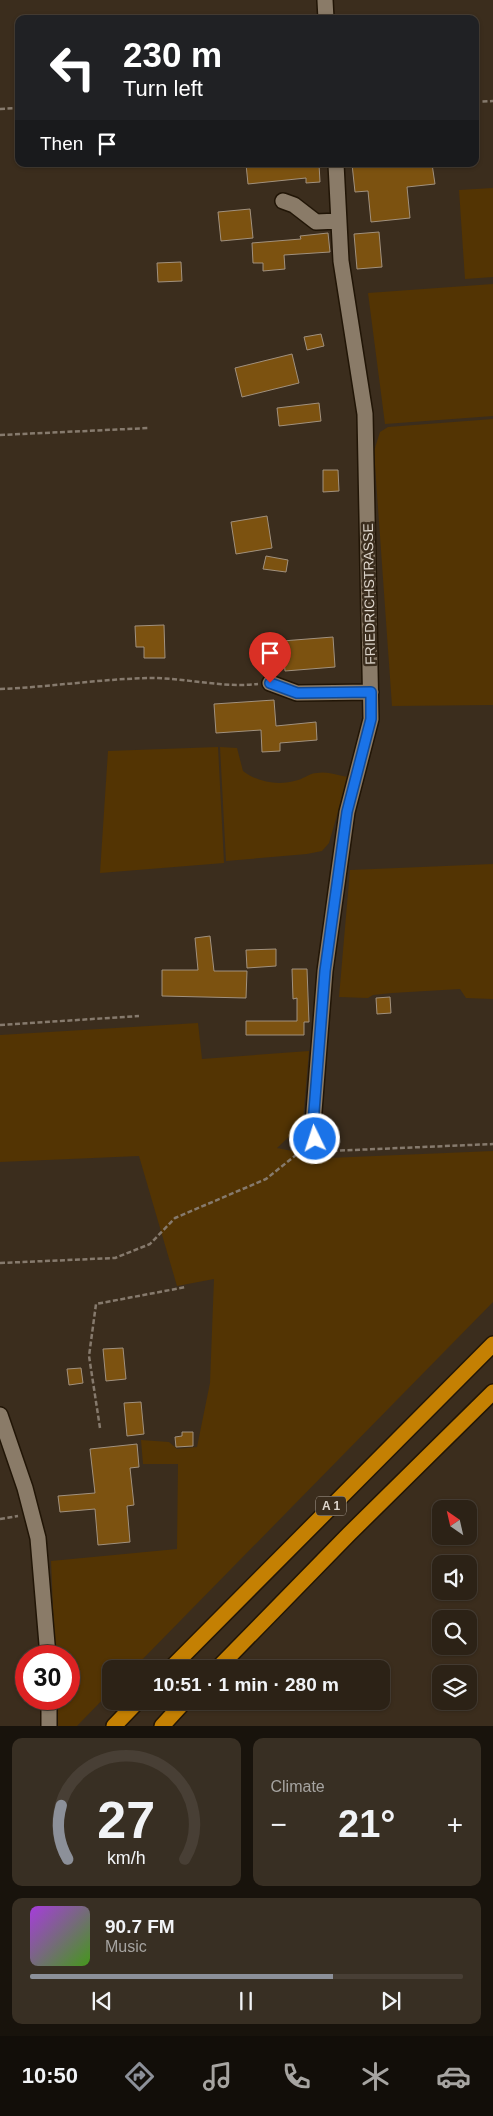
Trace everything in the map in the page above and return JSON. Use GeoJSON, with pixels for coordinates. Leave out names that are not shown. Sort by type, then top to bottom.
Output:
{"type":"FeatureCollection","features":[{"type":"Feature","properties":{"kind":"highway","name":"A 1"},"geometry":{"type":"LineString","coordinates":[[179,1660],[493,1344]]}},
{"type":"Feature","properties":{"kind":"highway","name":"A 1"},"geometry":{"type":"LineString","coordinates":[[226,1660],[349,1534],[493,1392]]}},
{"type":"Feature","properties":{"kind":"highway"},"geometry":{"type":"LineString","coordinates":[[114,1726],[129,1710]]}},
{"type":"Feature","properties":{"kind":"highway"},"geometry":{"type":"LineString","coordinates":[[162,1726],[177,1710]]}},
{"type":"Feature","properties":{"kind":"street"},"geometry":{"type":"LineString","coordinates":[[325,0],[326,15]]}},
{"type":"Feature","properties":{"kind":"street","name":"FRIEDRICHSTRASSE"},"geometry":{"type":"LineString","coordinates":[[315,1139],[313,1124],[325,971],[347,812],[371,719],[365,414],[341,261],[336,167]]}},
{"type":"Feature","properties":{"kind":"street"},"geometry":{"type":"LineString","coordinates":[[282,201],[294,205],[316,222],[339,220]]}},
{"type":"Feature","properties":{"kind":"street"},"geometry":{"type":"LineString","coordinates":[[270,683],[297,693],[371,692]]}},
{"type":"Feature","properties":{"kind":"street"},"geometry":{"type":"LineString","coordinates":[[0,1415],[28,1496],[38,1538],[47,1645]]}},
{"type":"Feature","properties":{"kind":"street"},"geometry":{"type":"LineString","coordinates":[[49,1710],[50,1726]]}},
{"type":"Feature","properties":{"kind":"path"},"geometry":{"type":"LineString","coordinates":[[479,102],[493,101]]}},
{"type":"Feature","properties":{"kind":"path"},"geometry":{"type":"LineString","coordinates":[[0,109],[15,108]]}},
{"type":"Feature","properties":{"kind":"path"},"geometry":{"type":"LineString","coordinates":[[0,434],[149,428]]}},
{"type":"Feature","properties":{"kind":"path"},"geometry":{"type":"LineString","coordinates":[[0,689],[149,678],[178,679],[240,686],[270,683]]}},
{"type":"Feature","properties":{"kind":"path"},"geometry":{"type":"LineString","coordinates":[[0,1026],[139,1016]]}},
{"type":"Feature","properties":{"kind":"path"},"geometry":{"type":"LineString","coordinates":[[0,1263],[115,1258],[141,1248],[150,1244],[175,1218],[266,1179],[315,1139],[330,1151],[493,1144]]}},
{"type":"Feature","properties":{"kind":"path"},"geometry":{"type":"LineString","coordinates":[[100,1428],[89,1356],[96,1304],[186,1287]]}},
{"type":"Feature","properties":{"kind":"path"},"geometry":{"type":"LineString","coordinates":[[16,1507],[20,1524]]}},
{"type":"Feature","properties":{"kind":"path"},"geometry":{"type":"LineString","coordinates":[[0,1519],[18,1516]]}},
{"type":"Feature","properties":{"kind":"shaded area"},"geometry":{"type":"Polygon","coordinates":[[[493,188],[493,277],[465,279],[459,190],[493,188]]]}},
{"type":"Feature","properties":{"kind":"shaded area"},"geometry":{"type":"Polygon","coordinates":[[[493,284],[493,416],[385,424],[368,293],[493,284]]]}},
{"type":"Feature","properties":{"kind":"shaded area"},"geometry":{"type":"Polygon","coordinates":[[[493,419],[493,705],[392,706],[374,451],[380,432],[388,427],[493,419]]]}},
{"type":"Feature","properties":{"kind":"shaded area"},"geometry":{"type":"Polygon","coordinates":[[[218,747],[224,863],[100,873],[108,751],[218,747]]]}},
{"type":"Feature","properties":{"kind":"shaded area"},"geometry":{"type":"Polygon","coordinates":[[[220,747],[237,748],[243,771],[262,781],[284,783],[321,773],[348,777],[329,843],[322,851],[226,861],[220,747]]]}},
{"type":"Feature","properties":{"kind":"shaded area"},"geometry":{"type":"Polygon","coordinates":[[[493,864],[493,999],[466,998],[460,989],[392,993],[373,995],[368,998],[339,997],[350,870],[493,864]]]}},
{"type":"Feature","properties":{"kind":"shaded area"},"geometry":{"type":"Polygon","coordinates":[[[198,1023],[202,1059],[309,1051],[303,1120],[296,1130],[277,1148],[328,1158],[493,1151],[493,1302],[142,1660],[102,1660],[102,1700],[77,1726],[57,1726],[56,1710],[80,1710],[80,1645],[55,1645],[51,1561],[177,1549],[178,1464],[143,1464],[141,1440],[169,1442],[177,1449],[197,1447],[210,1383],[214,1279],[177,1286],[139,1156],[0,1162],[0,1035],[198,1023]]]}},
{"type":"Feature","properties":{"kind":"building"},"geometry":{"type":"Polygon","coordinates":[[[246,167],[319,167],[320,182],[306,183],[306,178],[248,184],[246,167]]]}},
{"type":"Feature","properties":{"kind":"building"},"geometry":{"type":"Polygon","coordinates":[[[352,167],[432,167],[435,184],[407,187],[410,218],[371,222],[368,191],[355,192],[352,167]]]}},
{"type":"Feature","properties":{"kind":"building"},"geometry":{"type":"Polygon","coordinates":[[[250,209],[253,238],[221,241],[218,212],[250,209]]]}},
{"type":"Feature","properties":{"kind":"building"},"geometry":{"type":"Polygon","coordinates":[[[379,232],[382,267],[357,269],[354,234],[379,232]]]}},
{"type":"Feature","properties":{"kind":"building"},"geometry":{"type":"Polygon","coordinates":[[[328,233],[330,252],[284,255],[285,269],[263,271],[263,263],[253,263],[252,243],[301,239],[300,236],[328,233]]]}},
{"type":"Feature","properties":{"kind":"building"},"geometry":{"type":"Polygon","coordinates":[[[181,262],[182,281],[158,282],[157,263],[181,262]]]}},
{"type":"Feature","properties":{"kind":"building"},"geometry":{"type":"Polygon","coordinates":[[[321,334],[324,346],[307,350],[304,337],[321,334]]]}},
{"type":"Feature","properties":{"kind":"building"},"geometry":{"type":"Polygon","coordinates":[[[292,354],[299,383],[242,397],[235,368],[292,354]]]}},
{"type":"Feature","properties":{"kind":"building"},"geometry":{"type":"Polygon","coordinates":[[[319,403],[321,421],[279,426],[277,408],[319,403]]]}},
{"type":"Feature","properties":{"kind":"building"},"geometry":{"type":"Polygon","coordinates":[[[323,470],[338,470],[339,491],[323,492],[323,470]]]}},
{"type":"Feature","properties":{"kind":"building"},"geometry":{"type":"Polygon","coordinates":[[[267,516],[272,548],[236,554],[231,522],[267,516]]]}},
{"type":"Feature","properties":{"kind":"building"},"geometry":{"type":"Polygon","coordinates":[[[266,556],[288,560],[286,572],[263,569],[266,556]]]}},
{"type":"Feature","properties":{"kind":"building"},"geometry":{"type":"Polygon","coordinates":[[[164,625],[165,658],[144,658],[144,647],[136,647],[135,626],[164,625]]]}},
{"type":"Feature","properties":{"kind":"building"},"geometry":{"type":"Polygon","coordinates":[[[333,637],[335,667],[285,671],[282,641],[333,637]]]}},
{"type":"Feature","properties":{"kind":"building"},"geometry":{"type":"Polygon","coordinates":[[[274,700],[276,726],[316,722],[317,740],[280,743],[280,751],[262,752],[261,730],[216,733],[214,704],[274,700]]]}},
{"type":"Feature","properties":{"kind":"building"},"geometry":{"type":"Polygon","coordinates":[[[210,936],[214,971],[247,971],[246,998],[162,996],[162,970],[198,970],[195,938],[210,936]]]}},
{"type":"Feature","properties":{"kind":"building"},"geometry":{"type":"Polygon","coordinates":[[[276,949],[276,966],[247,968],[246,950],[276,949]]]}},
{"type":"Feature","properties":{"kind":"building"},"geometry":{"type":"Polygon","coordinates":[[[292,969],[307,969],[309,1022],[304,1022],[304,1035],[246,1035],[246,1021],[297,1021],[297,998],[293,999],[292,969]]]}},
{"type":"Feature","properties":{"kind":"building"},"geometry":{"type":"Polygon","coordinates":[[[390,997],[391,1013],[377,1014],[376,998],[390,997]]]}},
{"type":"Feature","properties":{"kind":"building"},"geometry":{"type":"Polygon","coordinates":[[[123,1348],[126,1379],[106,1381],[103,1349],[123,1348]]]}},
{"type":"Feature","properties":{"kind":"building"},"geometry":{"type":"Polygon","coordinates":[[[81,1368],[83,1383],[69,1385],[67,1369],[81,1368]]]}},
{"type":"Feature","properties":{"kind":"building"},"geometry":{"type":"Polygon","coordinates":[[[141,1402],[144,1434],[127,1436],[124,1403],[141,1402]]]}},
{"type":"Feature","properties":{"kind":"building"},"geometry":{"type":"Polygon","coordinates":[[[182,1432],[193,1432],[193,1446],[176,1447],[175,1437],[182,1436],[182,1432]]]}},
{"type":"Feature","properties":{"kind":"building"},"geometry":{"type":"Polygon","coordinates":[[[137,1444],[139,1467],[130,1468],[134,1505],[127,1506],[130,1542],[98,1545],[95,1509],[60,1512],[58,1496],[95,1493],[90,1449],[137,1444]]]}},
{"type":"Feature","properties":{"kind":"route"},"geometry":{"type":"LineString","coordinates":[[270,683],[297,693],[371,692],[371,719],[347,812],[325,971],[313,1124],[315,1139]]}}]}
